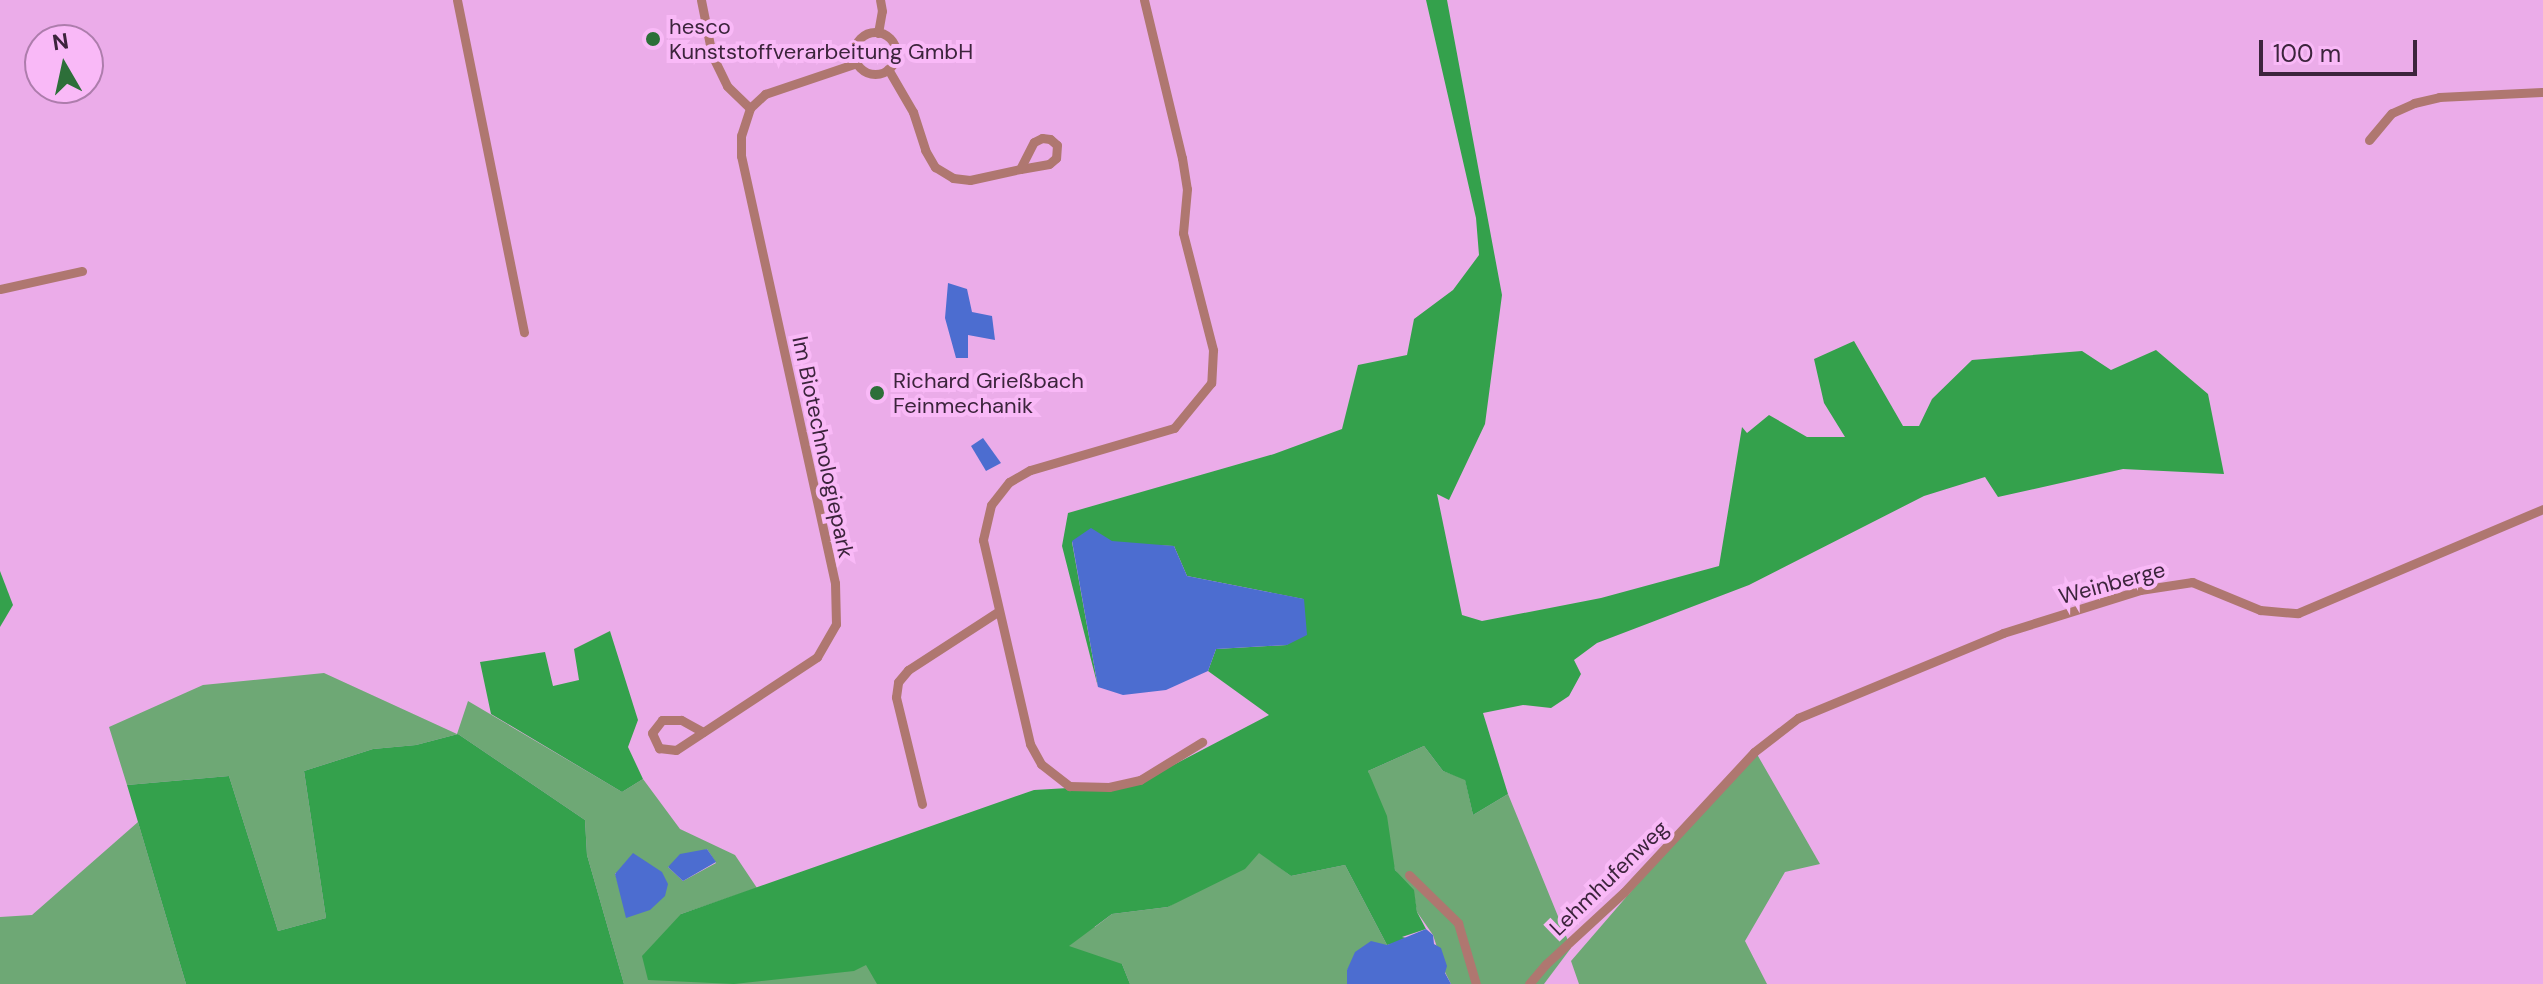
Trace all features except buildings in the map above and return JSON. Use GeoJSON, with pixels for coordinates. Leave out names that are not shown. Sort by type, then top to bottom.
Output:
{"type":"FeatureCollection","features":[{"type":"Feature","properties":{"kind":"street"},"geometry":{"type":"LineString","coordinates":[[457,0],[524,332]]}},
{"type":"Feature","properties":{"kind":"street"},"geometry":{"type":"LineString","coordinates":[[701,0],[712,55],[727,86],[750,108],[765,94],[857,63]]}},
{"type":"Feature","properties":{"kind":"street"},"geometry":{"type":"LineString","coordinates":[[878,33],[882,11],[880,0]]}},
{"type":"Feature","properties":{"kind":"street"},"geometry":{"type":"LineString","coordinates":[[1144,0],[1182,158],[1187,189],[1183,233],[1213,350],[1211,383],[1174,428],[1030,470],[1009,482],[991,505],[983,540],[1030,744],[1041,764],[1069,786],[1109,787],[1140,780],[1202,742]]}},
{"type":"Feature","properties":{"kind":"street"},"geometry":{"type":"LineString","coordinates":[[878,33],[894,44],[896,58],[888,69],[871,74],[857,63],[856,44],[865,35],[878,33]]}},
{"type":"Feature","properties":{"kind":"street"},"geometry":{"type":"LineString","coordinates":[[888,69],[913,112],[925,150],[935,167],[953,178],[970,180],[1020,169]]}},
{"type":"Feature","properties":{"kind":"street"},"geometry":{"type":"LineString","coordinates":[[2369,140],[2392,113],[2414,103],[2439,97],[2543,92]]}},
{"type":"Feature","properties":{"kind":"street","name":"Im Biotechnologiepark"},"geometry":{"type":"LineString","coordinates":[[703,732],[681,720],[662,720],[652,733],[659,748],[676,750],[817,657],[836,624],[835,583],[741,156],[741,136],[750,108]]}},
{"type":"Feature","properties":{"kind":"street"},"geometry":{"type":"LineString","coordinates":[[0,289],[82,271]]}},
{"type":"Feature","properties":{"kind":"street","name":"Weinberge"},"geometry":{"type":"LineString","coordinates":[[1714,797],[1754,752],[1798,718],[2003,633],[2140,590],[2192,582],[2260,610],[2298,613],[2543,509]]}},
{"type":"Feature","properties":{"kind":"street"},"geometry":{"type":"LineString","coordinates":[[922,804],[896,697],[898,682],[908,670],[999,611]]}},
{"type":"Feature","properties":{"kind":"street","name":"Lehmhufenweg"},"geometry":{"type":"LineString","coordinates":[[1529,984],[1624,892],[1714,797]]}},
{"type":"Feature","properties":{"kind":"street"},"geometry":{"type":"LineString","coordinates":[[1409,875],[1458,923],[1476,984]]}},
{"type":"Feature","properties":{"kind":"green space"},"geometry":{"type":"Polygon","coordinates":[[[1426,0],[1447,0],[1502,295],[1485,424],[1449,500],[1437,494],[1462,615],[1482,621],[1601,598],[1719,566],[1742,427],[1747,433],[1769,415],[1807,437],[1845,437],[1824,403],[1814,359],[1854,341],[1903,426],[1919,426],[1932,399],[1972,360],[2082,351],[2111,370],[2156,350],[2208,394],[2224,474],[2123,469],[1998,497],[1985,477],[1924,496],[1749,585],[1597,643],[1574,660],[1581,674],[1569,696],[1551,708],[1523,705],[1483,713],[1508,794],[1473,815],[1465,780],[1443,771],[1424,746],[1368,771],[1387,816],[1395,870],[1414,890],[1417,912],[1426,929],[1402,937],[1411,939],[1387,945],[1345,865],[1291,876],[1259,853],[1245,869],[1168,907],[1112,914],[1069,946],[1122,964],[1130,984],[877,984],[866,965],[854,971],[734,984],[648,980],[642,956],[681,914],[1034,790],[1137,784],[1269,715],[1208,671],[1216,649],[1287,645],[1303,599],[1187,576],[1174,546],[1072,542],[1098,687],[1062,546],[1068,513],[1274,454],[1342,429],[1358,365],[1407,355],[1414,319],[1453,290],[1479,255],[1476,218],[1426,0]]]}},
{"type":"Feature","properties":{"kind":"green space"},"geometry":{"type":"Polygon","coordinates":[[[0,571],[13,605],[0,627],[0,571]]]}},
{"type":"Feature","properties":{"kind":"green space"},"geometry":{"type":"Polygon","coordinates":[[[610,631],[638,720],[628,747],[643,779],[622,792],[491,714],[480,662],[545,652],[553,686],[579,680],[574,649],[610,631]]]}},
{"type":"Feature","properties":{"kind":"green space"},"geometry":{"type":"Polygon","coordinates":[[[324,673],[457,734],[468,701],[622,792],[643,779],[680,829],[735,855],[757,888],[681,914],[1095,927],[1112,914],[1168,907],[1259,852],[1291,876],[1345,865],[1387,945],[1347,970],[1347,984],[1130,984],[1122,964],[1110,984],[624,984],[587,855],[585,820],[458,734],[416,745],[373,749],[304,771],[326,918],[278,931],[229,776],[127,785],[109,727],[203,685],[324,673]],[[707,849],[668,867],[683,881],[716,863],[707,849]],[[615,873],[620,890],[665,896],[615,873]]]}},
{"type":"Feature","properties":{"kind":"green space"},"geometry":{"type":"Polygon","coordinates":[[[458,734],[585,820],[587,855],[624,984],[186,984],[127,785],[229,776],[278,931],[326,918],[304,771],[373,749],[416,745],[458,734]]]}},
{"type":"Feature","properties":{"kind":"green space"},"geometry":{"type":"Polygon","coordinates":[[[1424,746],[1443,771],[1465,779],[1473,815],[1508,794],[1571,948],[1544,984],[1451,984],[1433,935],[1417,912],[1414,895],[1395,870],[1368,771],[1424,746]]]}},
{"type":"Feature","properties":{"kind":"green space"},"geometry":{"type":"Polygon","coordinates":[[[1754,749],[1820,864],[1785,872],[1745,941],[1767,984],[1579,984],[1571,961],[1754,749]]]}},
{"type":"Feature","properties":{"kind":"green space"},"geometry":{"type":"Polygon","coordinates":[[[138,822],[186,984],[0,984],[0,917],[32,915],[138,822]]]}},
{"type":"Feature","properties":{"kind":"water"},"geometry":{"type":"Polygon","coordinates":[[[948,283],[967,289],[972,312],[992,316],[995,340],[968,335],[968,358],[956,358],[945,318],[948,283]]]}},
{"type":"Feature","properties":{"kind":"water"},"geometry":{"type":"Polygon","coordinates":[[[983,438],[1001,463],[986,471],[971,446],[983,438]]]}},
{"type":"Feature","properties":{"kind":"water"},"geometry":{"type":"Polygon","coordinates":[[[1091,528],[1112,541],[1174,546],[1187,576],[1304,599],[1307,635],[1287,645],[1216,649],[1208,671],[1166,690],[1123,695],[1098,687],[1072,541],[1091,528]]]}},
{"type":"Feature","properties":{"kind":"water"},"geometry":{"type":"Polygon","coordinates":[[[707,849],[716,862],[683,881],[668,867],[680,854],[707,849]]]}},
{"type":"Feature","properties":{"kind":"water"},"geometry":{"type":"Polygon","coordinates":[[[633,853],[662,872],[668,884],[665,896],[650,910],[626,918],[615,874],[633,853]]]}},
{"type":"Feature","properties":{"kind":"water"},"geometry":{"type":"Polygon","coordinates":[[[1426,929],[1433,935],[1434,944],[1441,948],[1447,966],[1445,973],[1451,984],[1347,984],[1347,970],[1355,952],[1371,941],[1387,945],[1426,929]]]}},
{"type":"Feature","properties":{"kind":"place","name":"hesco Kunststoffverarbeitung GmbH"},"geometry":{"type":"Point","coordinates":[653,39]}},
{"type":"Feature","properties":{"kind":"place","name":"Richard Grießbach Feinmechanik"},"geometry":{"type":"Point","coordinates":[877,393]}}]}
